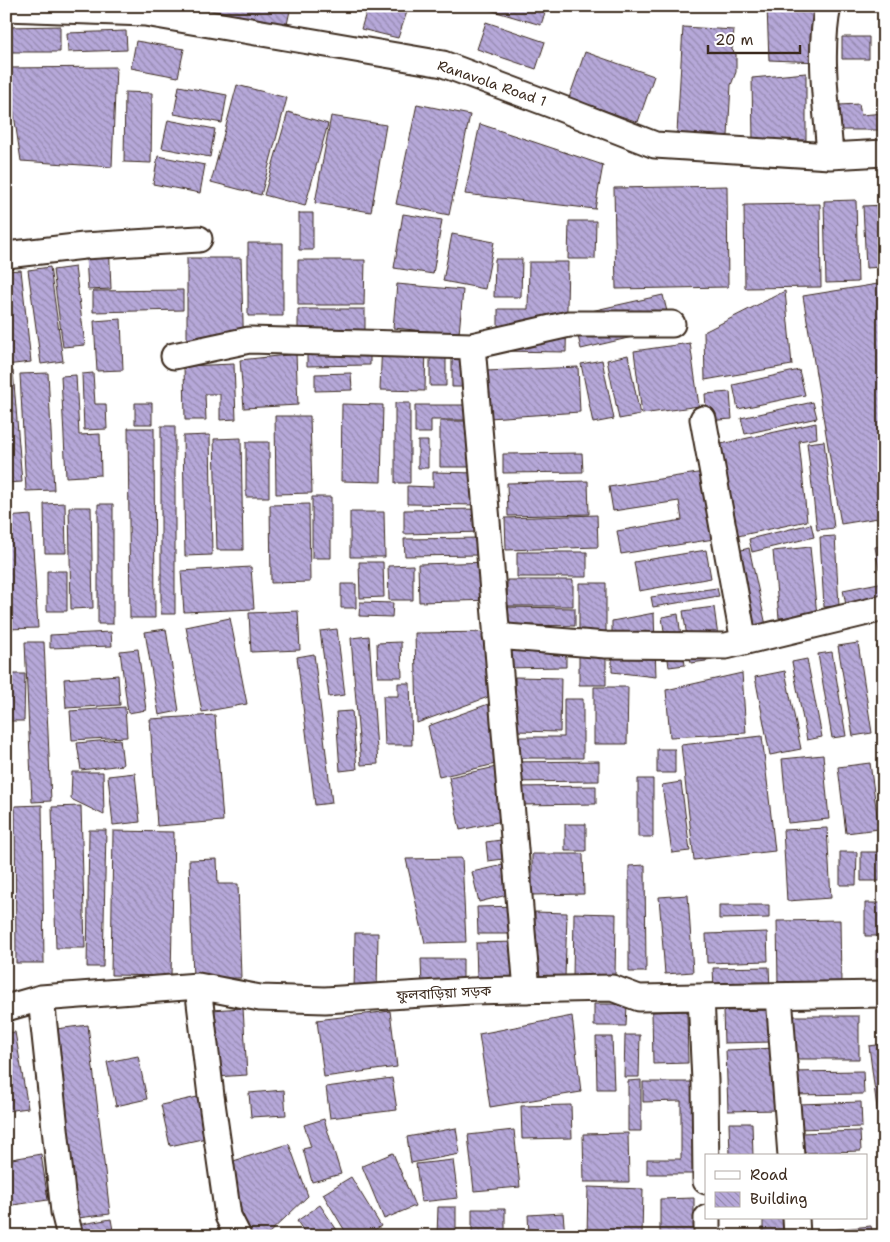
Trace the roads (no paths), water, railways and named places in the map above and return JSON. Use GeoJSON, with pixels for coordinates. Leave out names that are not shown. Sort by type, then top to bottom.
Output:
{"type":"FeatureCollection","features":[{"type":"Feature","properties":{"kind":"street"},"geometry":{"type":"LineString","coordinates":[[828,6],[824,70],[830,156]]}},
{"type":"Feature","properties":{"kind":"street","name":"Ranavola Road 1"},"geometry":{"type":"LineString","coordinates":[[6,8],[145,13],[443,64],[655,145],[830,156],[884,153]]}},
{"type":"Feature","properties":{"kind":"street"},"geometry":{"type":"LineString","coordinates":[[6,255],[84,246],[199,239]]}},
{"type":"Feature","properties":{"kind":"street"},"geometry":{"type":"LineString","coordinates":[[174,356],[249,340],[472,346],[569,324],[672,324]]}},
{"type":"Feature","properties":{"kind":"street"},"geometry":{"type":"LineString","coordinates":[[472,346],[527,990]]}},
{"type":"Feature","properties":{"kind":"street"},"geometry":{"type":"LineString","coordinates":[[703,419],[744,642]]}},
{"type":"Feature","properties":{"kind":"street"},"geometry":{"type":"LineString","coordinates":[[496,636],[606,645],[726,646],[884,608]]}},
{"type":"Feature","properties":{"kind":"street"},"geometry":{"type":"LineString","coordinates":[[198,986],[228,1216],[238,1236]]}},
{"type":"Feature","properties":{"kind":"street","name":"ফুলবাড়িয়া সড়ক"},"geometry":{"type":"LineString","coordinates":[[6,1008],[42,998],[198,986],[260,998],[325,1000],[471,991],[612,988],[639,998],[884,994]]}},
{"type":"Feature","properties":{"kind":"street"},"geometry":{"type":"LineString","coordinates":[[779,996],[791,1154]]}},
{"type":"Feature","properties":{"kind":"street"},"geometry":{"type":"LineString","coordinates":[[701,997],[706,1154]]}},
{"type":"Feature","properties":{"kind":"street"},"geometry":{"type":"LineString","coordinates":[[42,998],[64,1212],[70,1236]]}},
{"type":"Feature","properties":{"kind":"street"},"geometry":{"type":"LineString","coordinates":[[707,1220],[707,1236]]}},
{"type":"Feature","properties":{"kind":"street"},"geometry":{"type":"LineString","coordinates":[[796,1220],[797,1236]]}}]}
